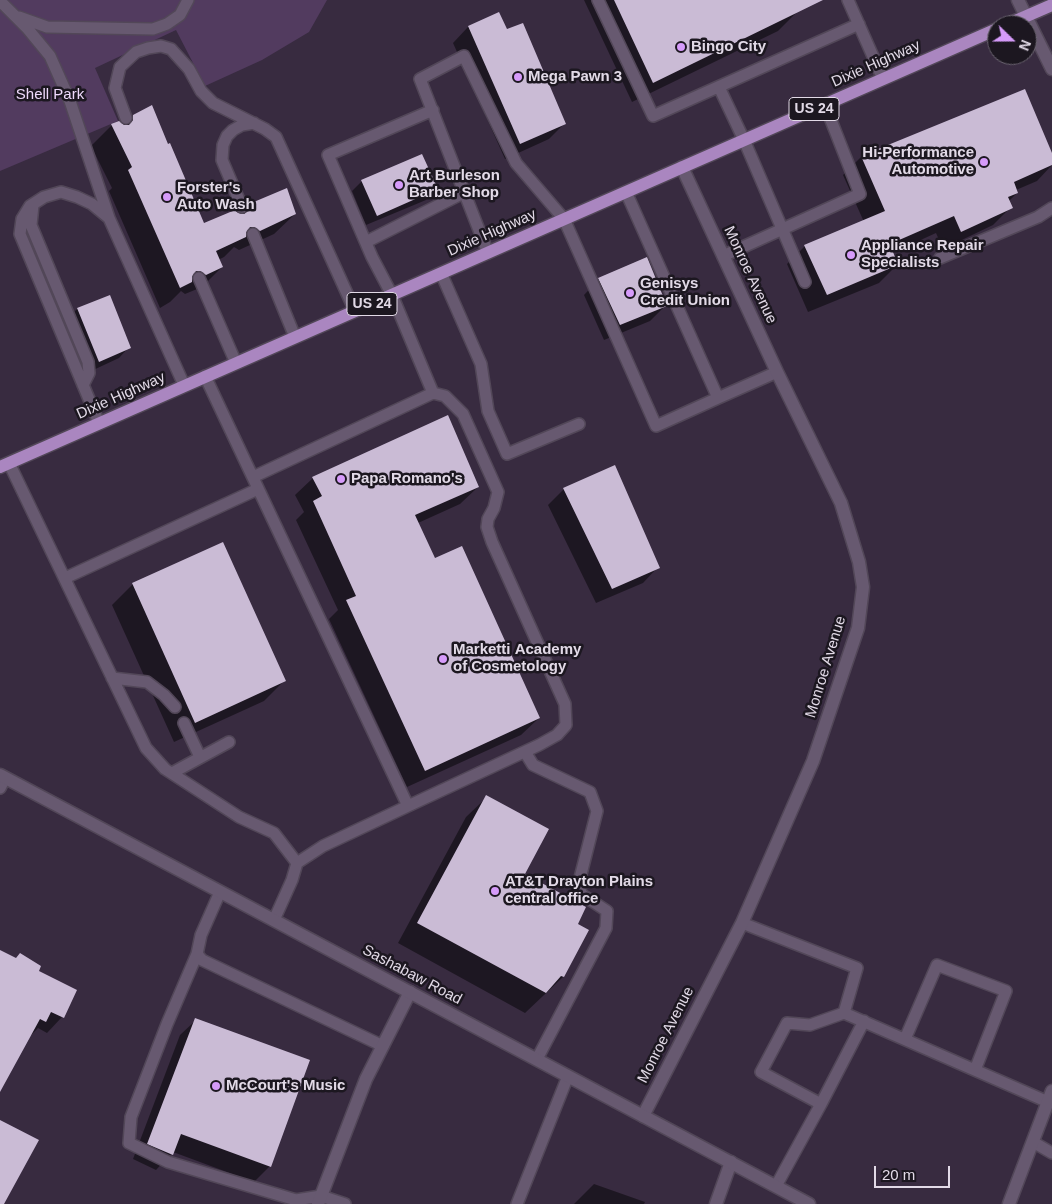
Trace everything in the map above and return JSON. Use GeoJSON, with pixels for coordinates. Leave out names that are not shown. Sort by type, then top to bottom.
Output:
{"type":"FeatureCollection","features":[{"type":"Feature","properties":{"kind":"main road"},"geometry":{"type":"LineString","coordinates":[[1028,15],[1052,5]]}},
{"type":"Feature","properties":{"kind":"main road","name":"Dixie Highway"},"geometry":{"type":"LineString","coordinates":[[5,465],[987,33]]}},
{"type":"Feature","properties":{"kind":"street"},"geometry":{"type":"LineString","coordinates":[[1018,0],[1026,15]]}},
{"type":"Feature","properties":{"kind":"street"},"geometry":{"type":"LineString","coordinates":[[1037,38],[1052,69]]}},
{"type":"Feature","properties":{"kind":"street","name":"Monroe Avenue"},"geometry":{"type":"LineString","coordinates":[[644,1116],[742,923],[813,761],[858,628],[863,587],[859,562],[841,503],[777,372],[682,167]]}},
{"type":"Feature","properties":{"kind":"street","name":"Sashabaw Road"},"geometry":{"type":"LineString","coordinates":[[2,780],[274,920],[809,1204]]}},
{"type":"Feature","properties":{"kind":"street"},"geometry":{"type":"LineString","coordinates":[[320,1200],[366,1079],[410,992]]}},
{"type":"Feature","properties":{"kind":"street"},"geometry":{"type":"LineString","coordinates":[[1009,1204],[1050,1096]]}},
{"type":"Feature","properties":{"kind":"street"},"geometry":{"type":"LineString","coordinates":[[716,1204],[731,1162]]}},
{"type":"Feature","properties":{"kind":"lane"},"geometry":{"type":"LineString","coordinates":[[14,15],[47,27],[153,28],[168,24],[180,15],[188,0]]}},
{"type":"Feature","properties":{"kind":"lane"},"geometry":{"type":"LineString","coordinates":[[598,0],[653,116],[859,24]]}},
{"type":"Feature","properties":{"kind":"lane"},"geometry":{"type":"LineString","coordinates":[[848,0],[884,79]]}},
{"type":"Feature","properties":{"kind":"lane"},"geometry":{"type":"LineString","coordinates":[[0,2],[50,56],[70,101],[109,218],[184,385]]}},
{"type":"Feature","properties":{"kind":"lane"},"geometry":{"type":"LineString","coordinates":[[126,118],[115,88],[120,67],[136,52],[161,46],[171,49],[181,58],[189,68],[201,91],[213,103],[254,123],[276,137],[354,311]]}},
{"type":"Feature","properties":{"kind":"lane"},"geometry":{"type":"LineString","coordinates":[[488,253],[420,78],[464,56],[516,162],[564,219],[656,426],[777,372]]}},
{"type":"Feature","properties":{"kind":"lane"},"geometry":{"type":"LineString","coordinates":[[719,87],[805,282]]}},
{"type":"Feature","properties":{"kind":"lane"},"geometry":{"type":"LineString","coordinates":[[723,256],[860,194],[824,105]]}},
{"type":"Feature","properties":{"kind":"lane"},"geometry":{"type":"LineString","coordinates":[[432,110],[328,155],[366,242],[392,295],[433,393]]}},
{"type":"Feature","properties":{"kind":"lane"},"geometry":{"type":"LineString","coordinates":[[242,207],[222,160],[223,145],[227,136],[233,130],[254,123]]}},
{"type":"Feature","properties":{"kind":"lane"},"geometry":{"type":"LineString","coordinates":[[99,423],[20,234],[22,219],[30,206],[44,197],[60,192],[77,196],[92,204],[109,218]]}},
{"type":"Feature","properties":{"kind":"lane"},"geometry":{"type":"LineString","coordinates":[[366,242],[465,192]]}},
{"type":"Feature","properties":{"kind":"lane"},"geometry":{"type":"LineString","coordinates":[[626,192],[718,398]]}},
{"type":"Feature","properties":{"kind":"lane"},"geometry":{"type":"LineString","coordinates":[[940,258],[1038,217],[1052,208]]}},
{"type":"Feature","properties":{"kind":"lane"},"geometry":{"type":"LineString","coordinates":[[253,234],[295,337]]}},
{"type":"Feature","properties":{"kind":"lane"},"geometry":{"type":"LineString","coordinates":[[441,273],[481,364],[488,412],[507,454],[579,424]]}},
{"type":"Feature","properties":{"kind":"lane"},"geometry":{"type":"LineString","coordinates":[[199,278],[236,363]]}},
{"type":"Feature","properties":{"kind":"lane"},"geometry":{"type":"LineString","coordinates":[[205,376],[408,806]]}},
{"type":"Feature","properties":{"kind":"lane"},"geometry":{"type":"LineString","coordinates":[[253,477],[433,393],[445,396],[463,414],[498,492],[487,527],[565,704],[566,725],[557,735],[525,752],[323,846],[297,863],[292,880],[274,920]]}},
{"type":"Feature","properties":{"kind":"lane"},"geometry":{"type":"LineString","coordinates":[[5,465],[65,578],[146,748],[165,769],[239,817],[274,832],[297,863]]}},
{"type":"Feature","properties":{"kind":"lane"},"geometry":{"type":"LineString","coordinates":[[65,578],[258,489]]}},
{"type":"Feature","properties":{"kind":"lane"},"geometry":{"type":"LineString","coordinates":[[112,678],[147,682],[164,695],[175,707]]}},
{"type":"Feature","properties":{"kind":"lane"},"geometry":{"type":"LineString","coordinates":[[184,723],[200,757]]}},
{"type":"Feature","properties":{"kind":"lane"},"geometry":{"type":"LineString","coordinates":[[172,773],[229,742]]}},
{"type":"Feature","properties":{"kind":"lane"},"geometry":{"type":"LineString","coordinates":[[525,752],[533,765],[590,792],[597,811],[579,882],[581,894],[607,911],[606,928],[537,1059]]}},
{"type":"Feature","properties":{"kind":"lane"},"geometry":{"type":"LineString","coordinates":[[220,892],[200,935],[197,954],[167,1024],[131,1117],[129,1143],[168,1162],[296,1200],[320,1200],[345,1204]]}},
{"type":"Feature","properties":{"kind":"lane"},"geometry":{"type":"LineString","coordinates":[[742,923],[858,968],[844,1013]]}},
{"type":"Feature","properties":{"kind":"lane"},"geometry":{"type":"LineString","coordinates":[[197,954],[202,960],[214,967],[383,1046]]}},
{"type":"Feature","properties":{"kind":"lane"},"geometry":{"type":"LineString","coordinates":[[905,1039],[937,965],[1006,991],[975,1070]]}},
{"type":"Feature","properties":{"kind":"lane"},"geometry":{"type":"LineString","coordinates":[[822,1104],[761,1072],[787,1023],[810,1025],[844,1013],[975,1070],[1050,1096]]}},
{"type":"Feature","properties":{"kind":"lane"},"geometry":{"type":"LineString","coordinates":[[776,1186],[822,1104],[864,1021]]}},
{"type":"Feature","properties":{"kind":"lane"},"geometry":{"type":"LineString","coordinates":[[517,1204],[568,1076]]}},
{"type":"Feature","properties":{"kind":"lane"},"geometry":{"type":"LineString","coordinates":[[1032,1142],[1052,1153]]}},
{"type":"Feature","properties":{"kind":"green space","name":"Shell Park"},"geometry":{"type":"Polygon","coordinates":[[[0,0],[327,0],[309,32],[262,60],[205,86],[176,30],[95,68],[118,121],[0,171],[0,0]]]}},
{"type":"Feature","properties":{"kind":"building","name":"Bingo City"},"geometry":{"type":"Polygon","coordinates":[[[614,0],[823,0],[653,83],[614,0]]]}},
{"type":"Feature","properties":{"kind":"building","name":"Mega Pawn 3"},"geometry":{"type":"Polygon","coordinates":[[[499,12],[507,29],[523,23],[566,124],[520,144],[468,26],[499,12]]]}},
{"type":"Feature","properties":{"kind":"building"},"geometry":{"type":"Polygon","coordinates":[[[1025,89],[1052,153],[1052,165],[1014,182],[1018,193],[1008,197],[1013,208],[961,232],[954,216],[890,244],[898,265],[827,295],[804,245],[885,211],[861,156],[1025,89]]]}},
{"type":"Feature","properties":{"kind":"building","name":"Forster's Auto Wash"},"geometry":{"type":"Polygon","coordinates":[[[152,105],[204,223],[235,210],[238,213],[244,214],[248,211],[249,204],[287,188],[296,214],[260,231],[250,227],[246,237],[216,251],[223,267],[206,275],[196,271],[192,277],[192,282],[180,288],[128,170],[132,167],[111,124],[119,121],[124,125],[129,125],[133,120],[133,115],[152,105]]]}},
{"type":"Feature","properties":{"kind":"building","name":"Art Burleson Barber Shop"},"geometry":{"type":"Polygon","coordinates":[[[422,154],[438,189],[377,216],[361,180],[422,154]]]}},
{"type":"Feature","properties":{"kind":"building","name":"Genisys Credit Union"},"geometry":{"type":"Polygon","coordinates":[[[647,257],[667,306],[620,325],[598,278],[647,257]]]}},
{"type":"Feature","properties":{"kind":"building"},"geometry":{"type":"Polygon","coordinates":[[[110,295],[131,348],[99,362],[77,308],[110,295]]]}},
{"type":"Feature","properties":{"kind":"building"},"geometry":{"type":"Polygon","coordinates":[[[448,415],[479,487],[415,515],[435,558],[462,546],[540,718],[425,771],[346,600],[356,596],[313,501],[322,496],[312,477],[448,415]]]}},
{"type":"Feature","properties":{"kind":"building"},"geometry":{"type":"Polygon","coordinates":[[[615,465],[660,568],[612,589],[563,488],[615,465]]]}},
{"type":"Feature","properties":{"kind":"building"},"geometry":{"type":"Polygon","coordinates":[[[223,542],[286,681],[195,723],[132,583],[223,542]]]}},
{"type":"Feature","properties":{"kind":"building","name":"AT&T Drayton Plains central office"},"geometry":{"type":"Polygon","coordinates":[[[486,795],[549,829],[525,874],[586,907],[578,924],[589,930],[564,977],[561,976],[546,993],[417,923],[486,795]]]}},
{"type":"Feature","properties":{"kind":"building"},"geometry":{"type":"Polygon","coordinates":[[[0,950],[16,958],[20,953],[41,966],[39,971],[77,990],[64,1018],[51,1012],[46,1022],[40,1019],[0,1092],[0,950]]]}},
{"type":"Feature","properties":{"kind":"building"},"geometry":{"type":"Polygon","coordinates":[[[195,1018],[310,1060],[271,1167],[181,1134],[173,1155],[147,1144],[195,1018]]]}},
{"type":"Feature","properties":{"kind":"building"},"geometry":{"type":"Polygon","coordinates":[[[0,1120],[39,1140],[4,1204],[0,1204],[0,1120]]]}},
{"type":"Feature","properties":{"kind":"place","name":"Bingo City"},"geometry":{"type":"Point","coordinates":[681,47]}},
{"type":"Feature","properties":{"kind":"place","name":"Mega Pawn 3"},"geometry":{"type":"Point","coordinates":[518,77]}},
{"type":"Feature","properties":{"kind":"place","name":"Hi-Performance Automotive"},"geometry":{"type":"Point","coordinates":[984,162]}},
{"type":"Feature","properties":{"kind":"place","name":"Art Burleson Barber Shop"},"geometry":{"type":"Point","coordinates":[399,185]}},
{"type":"Feature","properties":{"kind":"place","name":"Forster's Auto Wash"},"geometry":{"type":"Point","coordinates":[167,197]}},
{"type":"Feature","properties":{"kind":"place","name":"Appliance Repair Specialists"},"geometry":{"type":"Point","coordinates":[851,255]}},
{"type":"Feature","properties":{"kind":"place","name":"Genisys Credit Union"},"geometry":{"type":"Point","coordinates":[630,293]}},
{"type":"Feature","properties":{"kind":"place","name":"Papa Romano's"},"geometry":{"type":"Point","coordinates":[341,479]}},
{"type":"Feature","properties":{"kind":"place","name":"Marketti Academy of Cosmetology"},"geometry":{"type":"Point","coordinates":[443,659]}},
{"type":"Feature","properties":{"kind":"place","name":"AT&T Drayton Plains central office"},"geometry":{"type":"Point","coordinates":[495,891]}},
{"type":"Feature","properties":{"kind":"place","name":"McCourt's Music"},"geometry":{"type":"Point","coordinates":[216,1086]}}]}
